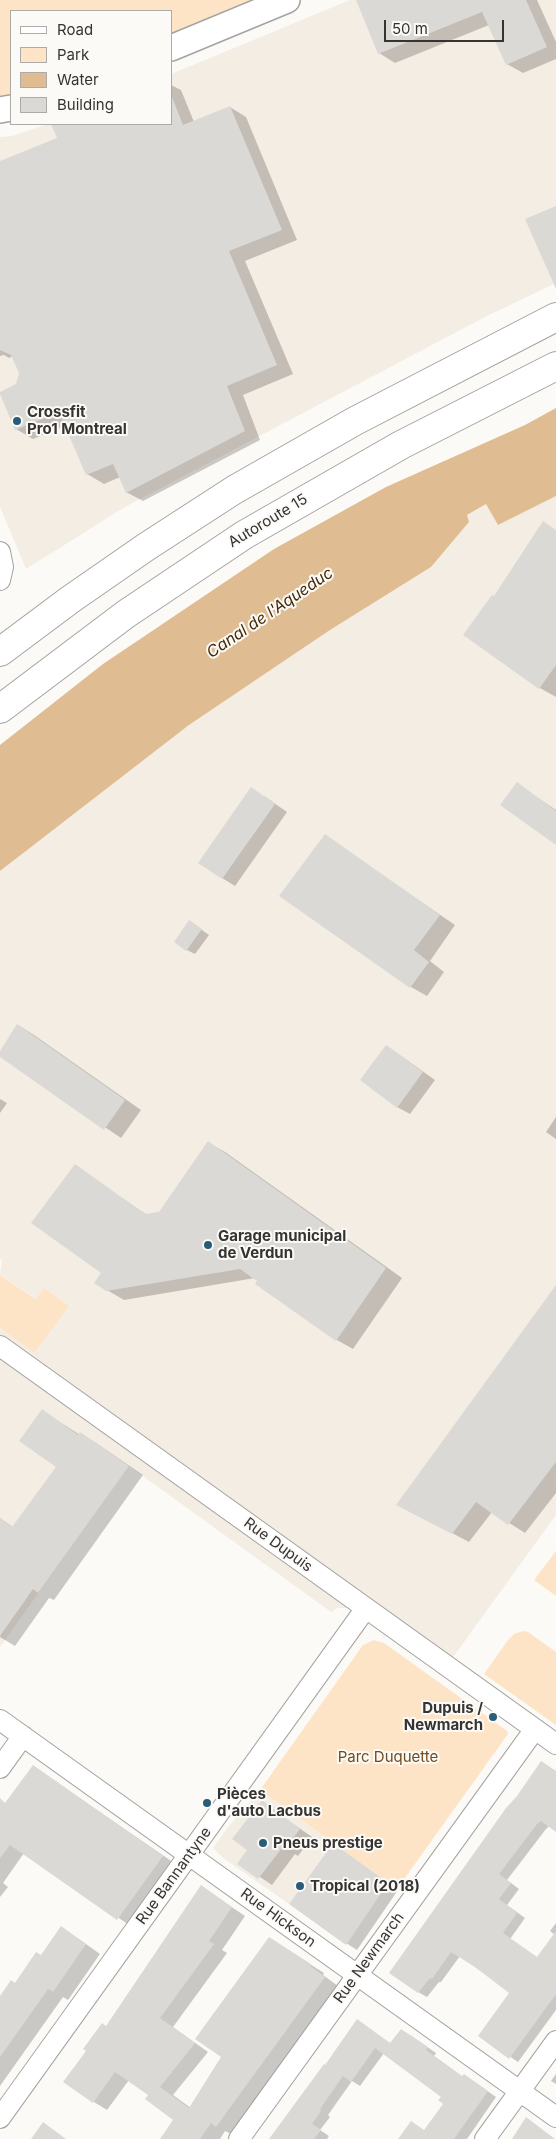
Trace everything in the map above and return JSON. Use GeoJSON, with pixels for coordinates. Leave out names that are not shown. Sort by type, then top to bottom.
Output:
{"type":"FeatureCollection","features":[{"type":"Feature","properties":{"kind":"highway"},"geometry":{"type":"LineString","coordinates":[[0,652],[71,598],[178,526],[281,462],[440,376],[556,317]]}},
{"type":"Feature","properties":{"kind":"highway","name":"Autoroute 15"},"geometry":{"type":"LineString","coordinates":[[1,708],[142,603],[244,535],[401,445],[556,366]]}},
{"type":"Feature","properties":{"kind":"highway"},"geometry":{"type":"LineString","coordinates":[[0,634],[71,598]]}},
{"type":"Feature","properties":{"kind":"main road"},"geometry":{"type":"LineString","coordinates":[[172,48],[288,0]]}},
{"type":"Feature","properties":{"kind":"street"},"geometry":{"type":"LineString","coordinates":[[0,552],[3,567],[0,580]]}},
{"type":"Feature","properties":{"kind":"street","name":"Rue Dupuis"},"geometry":{"type":"LineString","coordinates":[[0,1346],[556,1744]]}},
{"type":"Feature","properties":{"kind":"street","name":"Rue Bannantyne"},"geometry":{"type":"LineString","coordinates":[[0,2118],[366,1608]]}},
{"type":"Feature","properties":{"kind":"street","name":"Rue Hickson"},"geometry":{"type":"LineString","coordinates":[[0,1720],[556,2117]]}},
{"type":"Feature","properties":{"kind":"street","name":"Rue Newmarch"},"geometry":{"type":"LineString","coordinates":[[239,2139],[535,1729]]}},
{"type":"Feature","properties":{"kind":"street"},"geometry":{"type":"LineString","coordinates":[[0,1768],[23,1736]]}},
{"type":"Feature","properties":{"kind":"street"},"geometry":{"type":"LineString","coordinates":[[486,2139],[556,2041]]}},
{"type":"Feature","properties":{"kind":"shaded area"},"geometry":{"type":"Polygon","coordinates":[[[350,0],[556,0],[556,283],[485,317],[125,507],[26,569],[0,507],[0,137],[12,136],[45,125],[172,125],[172,74],[350,0]]]}},
{"type":"Feature","properties":{"kind":"shaded area"},"geometry":{"type":"Polygon","coordinates":[[[556,496],[556,1515],[451,1660],[366,1608],[338,1608],[331,1612],[129,1466],[0,1647],[0,1328],[34,1353],[37,1299],[0,1275],[2,1260],[0,1259],[0,871],[189,725],[330,630],[431,567],[469,522],[466,516],[486,504],[498,525],[556,496]]]}},
{"type":"Feature","properties":{"kind":"shaded area"},"geometry":{"type":"Polygon","coordinates":[[[260,1790],[333,1843],[289,1904],[223,1858],[213,1848],[260,1790]]]}},
{"type":"Feature","properties":{"kind":"green space"},"geometry":{"type":"Polygon","coordinates":[[[0,0],[256,0],[172,34],[172,10],[10,10],[10,97],[0,99],[0,0]]]}},
{"type":"Feature","properties":{"kind":"green space"},"geometry":{"type":"Polygon","coordinates":[[[0,1275],[36,1299],[44,1288],[69,1306],[34,1353],[0,1328],[0,1275]]]}},
{"type":"Feature","properties":{"kind":"green space"},"geometry":{"type":"Polygon","coordinates":[[[556,1551],[556,1596],[534,1580],[556,1551]]]}},
{"type":"Feature","properties":{"kind":"green space"},"geometry":{"type":"Polygon","coordinates":[[[523,1631],[528,1632],[556,1652],[556,1725],[484,1674],[508,1640],[514,1634],[523,1631]]]}},
{"type":"Feature","properties":{"kind":"green space","name":"Parc Duquette"},"geometry":{"type":"Polygon","coordinates":[[[374,1640],[384,1643],[507,1731],[508,1734],[397,1889],[260,1790],[363,1645],[374,1640]]]}},
{"type":"Feature","properties":{"kind":"water","name":"Canal de l'Aqueduc"},"geometry":{"type":"Polygon","coordinates":[[[556,408],[556,496],[498,525],[486,504],[467,515],[469,522],[431,567],[330,630],[189,725],[0,871],[0,745],[103,664],[274,549],[386,487],[525,425],[556,408]]]}},
{"type":"Feature","properties":{"kind":"building"},"geometry":{"type":"Polygon","coordinates":[[[356,0],[526,0],[547,47],[506,65],[482,12],[378,54],[356,0]]]}},
{"type":"Feature","properties":{"kind":"building"},"geometry":{"type":"Polygon","coordinates":[[[172,97],[183,125],[230,106],[282,230],[229,251],[277,365],[227,386],[245,431],[126,493],[113,464],[86,475],[59,412],[15,430],[0,394],[0,392],[16,384],[19,373],[11,355],[0,350],[0,161],[57,138],[51,125],[172,125],[172,97]]]}},
{"type":"Feature","properties":{"kind":"building"},"geometry":{"type":"Polygon","coordinates":[[[556,206],[556,289],[525,219],[556,206]]]}},
{"type":"Feature","properties":{"kind":"building"},"geometry":{"type":"Polygon","coordinates":[[[543,521],[556,530],[556,665],[539,689],[463,635],[492,595],[494,596],[543,521]]]}},
{"type":"Feature","properties":{"kind":"building"},"geometry":{"type":"Polygon","coordinates":[[[517,782],[556,811],[556,845],[500,805],[517,782]]]}},
{"type":"Feature","properties":{"kind":"building"},"geometry":{"type":"Polygon","coordinates":[[[251,787],[275,804],[222,879],[198,863],[251,787]]]}},
{"type":"Feature","properties":{"kind":"building"},"geometry":{"type":"Polygon","coordinates":[[[325,834],[440,915],[414,950],[429,962],[410,988],[279,896],[325,834]]]}},
{"type":"Feature","properties":{"kind":"building"},"geometry":{"type":"Polygon","coordinates":[[[189,920],[202,929],[186,951],[174,942],[189,920]]]}},
{"type":"Feature","properties":{"kind":"building"},"geometry":{"type":"Polygon","coordinates":[[[17,1024],[125,1100],[104,1130],[0,1057],[0,1051],[17,1024]]]}},
{"type":"Feature","properties":{"kind":"building"},"geometry":{"type":"Polygon","coordinates":[[[386,1045],[423,1072],[397,1108],[360,1080],[386,1045]]]}},
{"type":"Feature","properties":{"kind":"building","name":"Garage municipal de Verdun"},"geometry":{"type":"Polygon","coordinates":[[[208,1141],[386,1268],[336,1341],[255,1284],[257,1281],[240,1269],[106,1291],[94,1283],[101,1273],[31,1223],[75,1164],[145,1214],[159,1212],[208,1141]]]}},
{"type":"Feature","properties":{"kind":"building"},"geometry":{"type":"Polygon","coordinates":[[[556,1285],[556,1462],[508,1525],[476,1502],[452,1534],[396,1505],[556,1285]]]}},
{"type":"Feature","properties":{"kind":"building"},"geometry":{"type":"Polygon","coordinates":[[[42,1409],[78,1435],[80,1432],[129,1466],[38,1593],[33,1589],[0,1636],[0,1518],[12,1527],[56,1467],[19,1441],[42,1409]]]}},
{"type":"Feature","properties":{"kind":"building"},"geometry":{"type":"Polygon","coordinates":[[[541,1761],[556,1771],[556,1832],[541,1821],[537,1824],[499,1874],[511,1883],[499,1899],[517,1913],[503,1933],[537,1957],[556,1931],[556,1994],[509,2059],[478,2036],[509,1993],[475,1967],[451,1952],[432,1979],[430,1978],[418,1993],[389,1973],[541,1761]]]}},
{"type":"Feature","properties":{"kind":"building"},"geometry":{"type":"Polygon","coordinates":[[[33,1765],[163,1856],[117,1920],[10,1845],[0,1858],[0,1798],[5,1803],[33,1765]]]}},
{"type":"Feature","properties":{"kind":"building","name":"Pneus prestige"},"geometry":{"type":"Polygon","coordinates":[[[262,1800],[300,1829],[284,1850],[282,1848],[258,1879],[237,1864],[247,1850],[232,1839],[262,1800]]]}},
{"type":"Feature","properties":{"kind":"building"},"geometry":{"type":"Polygon","coordinates":[[[333,1843],[388,1883],[346,1945],[289,1904],[333,1843]]]}},
{"type":"Feature","properties":{"kind":"building"},"geometry":{"type":"Polygon","coordinates":[[[201,1885],[232,1907],[209,1941],[214,1944],[160,2018],[195,2043],[160,2087],[189,2108],[221,2057],[195,2039],[269,1937],[311,1964],[310,1966],[325,1977],[216,2127],[211,2123],[200,2139],[160,2139],[173,2120],[145,2099],[148,2095],[115,2072],[93,2103],[63,2082],[86,2051],[83,2049],[102,2023],[106,2026],[201,1885]]]}},
{"type":"Feature","properties":{"kind":"building"},"geometry":{"type":"Polygon","coordinates":[[[61,1926],[86,1944],[53,1992],[48,1989],[0,2057],[0,1996],[11,1980],[15,1983],[36,1952],[41,1955],[61,1926]]]}},
{"type":"Feature","properties":{"kind":"building"},"geometry":{"type":"Polygon","coordinates":[[[357,2019],[390,2043],[401,2029],[428,2047],[426,2050],[462,2076],[464,2074],[488,2091],[454,2139],[398,2139],[411,2121],[424,2130],[443,2104],[438,2100],[441,2097],[375,2048],[351,2082],[343,2076],[320,2109],[321,2111],[312,2124],[321,2130],[314,2139],[269,2139],[357,2019]]]}},
{"type":"Feature","properties":{"kind":"building"},"geometry":{"type":"Polygon","coordinates":[[[526,2117],[555,2139],[512,2139],[526,2117]]]}},
{"type":"Feature","properties":{"kind":"building"},"geometry":{"type":"Polygon","coordinates":[[[43,2122],[66,2139],[31,2139],[43,2122]]]}},
{"type":"Feature","properties":{"kind":"place","name":"Crossfit Pro1 Montreal"},"geometry":{"type":"Point","coordinates":[17,421]}},
{"type":"Feature","properties":{"kind":"place","name":"Garage municipal de Verdun"},"geometry":{"type":"Point","coordinates":[208,1245]}},
{"type":"Feature","properties":{"kind":"place","name":"Dupuis / Newmarch"},"geometry":{"type":"Point","coordinates":[493,1717]}},
{"type":"Feature","properties":{"kind":"place","name":"Pièces d'auto Lacbus"},"geometry":{"type":"Point","coordinates":[207,1803]}},
{"type":"Feature","properties":{"kind":"place","name":"Pneus prestige"},"geometry":{"type":"Point","coordinates":[263,1843]}},
{"type":"Feature","properties":{"kind":"place","name":"Tropical (2018)"},"geometry":{"type":"Point","coordinates":[300,1886]}}]}
